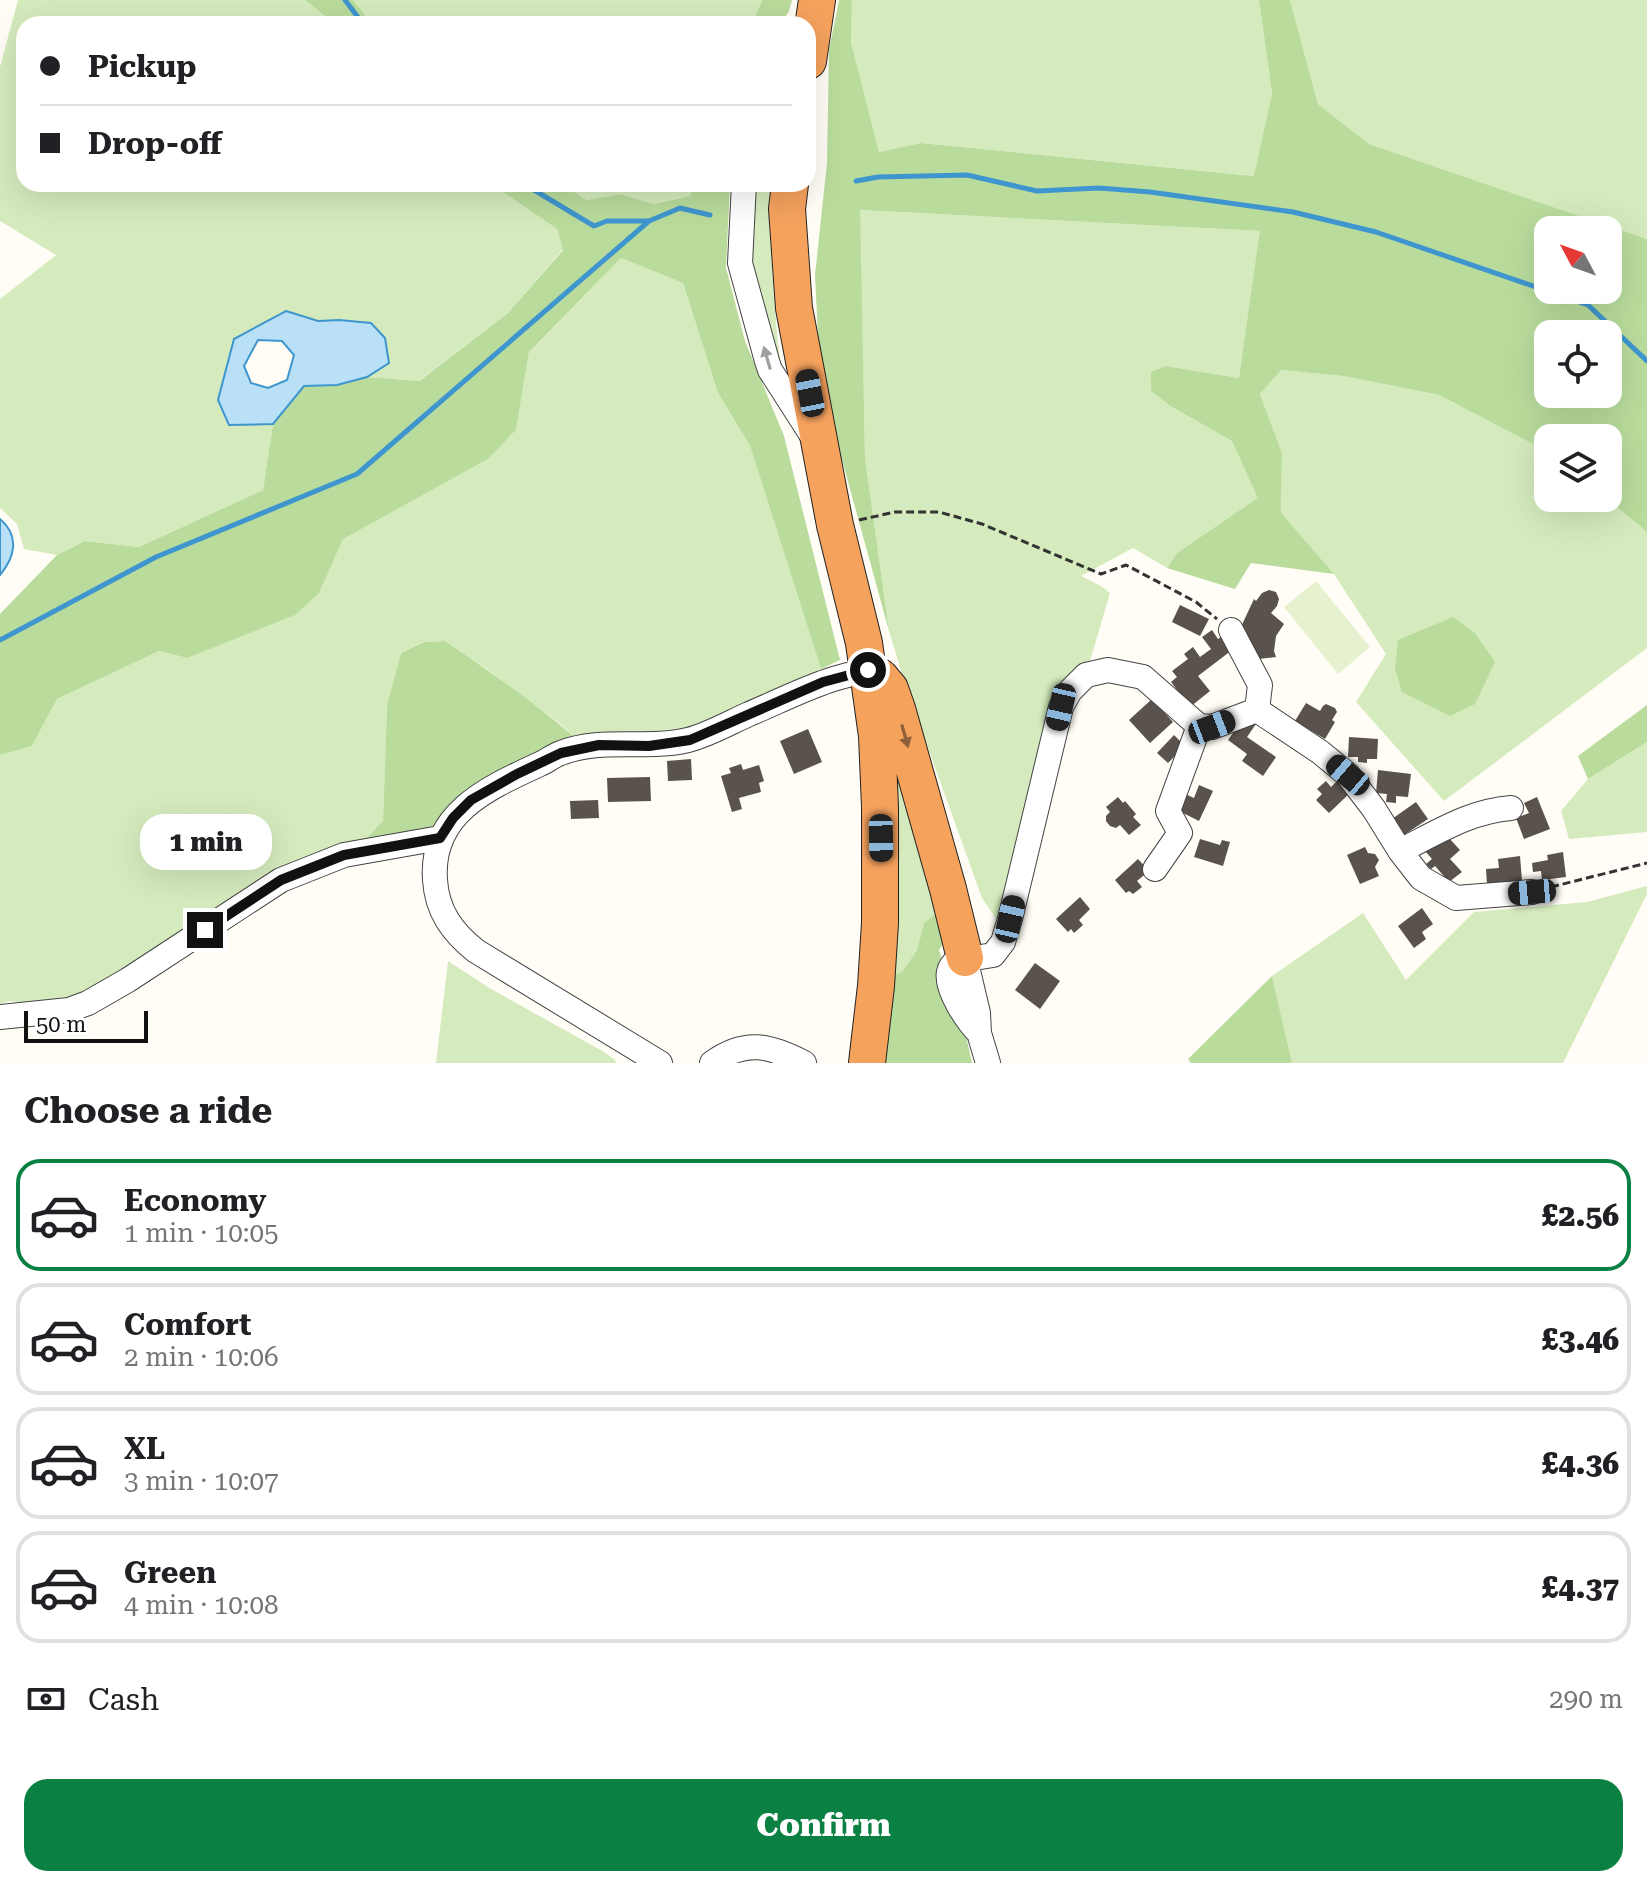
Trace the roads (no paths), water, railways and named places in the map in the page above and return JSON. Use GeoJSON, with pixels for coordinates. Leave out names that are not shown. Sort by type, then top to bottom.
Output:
{"type":"FeatureCollection","features":[{"type":"Feature","properties":{"kind":"highway"},"geometry":{"type":"LineString","coordinates":[[789,196],[794,308],[835,525],[859,617],[877,736],[881,868],[876,986],[867,1063]]}},
{"type":"Feature","properties":{"kind":"highway"},"geometry":{"type":"LineString","coordinates":[[868,670],[881,678],[890,689],[897,709],[965,958]]}},
{"type":"Feature","properties":{"kind":"street"},"geometry":{"type":"LineString","coordinates":[[744,192],[740,263],[770,370],[821,449]]}},
{"type":"Feature","properties":{"kind":"street"},"geometry":{"type":"LineString","coordinates":[[1231,630],[1260,685],[1257,710]]}},
{"type":"Feature","properties":{"kind":"street"},"geometry":{"type":"LineString","coordinates":[[660,1063],[462,940],[445,918],[436,894],[434,858],[440,838],[453,818],[471,800],[561,753],[599,745],[649,746],[690,740],[823,682],[868,670]]}},
{"type":"Feature","properties":{"kind":"street"},"geometry":{"type":"LineString","coordinates":[[988,1063],[979,1033],[966,1020],[948,978],[949,970],[956,961],[993,955],[1003,942],[1061,707],[1070,691],[1086,675],[1108,670],[1143,677],[1199,726],[1212,727],[1257,710]]}},
{"type":"Feature","properties":{"kind":"street"},"geometry":{"type":"LineString","coordinates":[[1257,710],[1320,752],[1348,775],[1421,878],[1456,898],[1532,892]]}},
{"type":"Feature","properties":{"kind":"street"},"geometry":{"type":"LineString","coordinates":[[1155,869],[1185,837],[1168,811],[1199,726]]}},
{"type":"Feature","properties":{"kind":"street"},"geometry":{"type":"LineString","coordinates":[[1400,851],[1456,822],[1490,810],[1511,808]]}},
{"type":"Feature","properties":{"kind":"street"},"geometry":{"type":"LineString","coordinates":[[0,1017],[45,1014],[88,1003],[281,880],[344,855],[440,838]]}},
{"type":"Feature","properties":{"kind":"street"},"geometry":{"type":"LineString","coordinates":[[712,1063],[734,1050],[755,1047],[777,1051],[803,1062]]}},
{"type":"Feature","properties":{"kind":"water"},"geometry":{"type":"Polygon","coordinates":[[[286,311],[318,321],[371,323],[385,338],[389,363],[367,377],[337,385],[304,386],[273,424],[229,425],[218,400],[234,339],[286,311]],[[258,340],[244,366],[251,383],[268,388],[287,380],[294,355],[282,341],[258,340]]]}},
{"type":"Feature","properties":{"kind":"water"},"geometry":{"type":"Polygon","coordinates":[[[0,519],[11,532],[13,547],[0,575],[0,519]]]}},
{"type":"Feature","properties":{"kind":"waterway"},"geometry":{"type":"LineString","coordinates":[[345,0],[357,16]]}},
{"type":"Feature","properties":{"kind":"waterway"},"geometry":{"type":"LineString","coordinates":[[856,181],[878,177],[967,175],[1037,191],[1099,188],[1150,192],[1293,212],[1376,232],[1588,305],[1647,361]]}},
{"type":"Feature","properties":{"kind":"waterway"},"geometry":{"type":"LineString","coordinates":[[537,192],[594,226],[607,221],[649,221],[680,208],[710,215]]}},
{"type":"Feature","properties":{"kind":"waterway"},"geometry":{"type":"LineString","coordinates":[[0,640],[156,557],[357,474],[649,221]]}}]}
